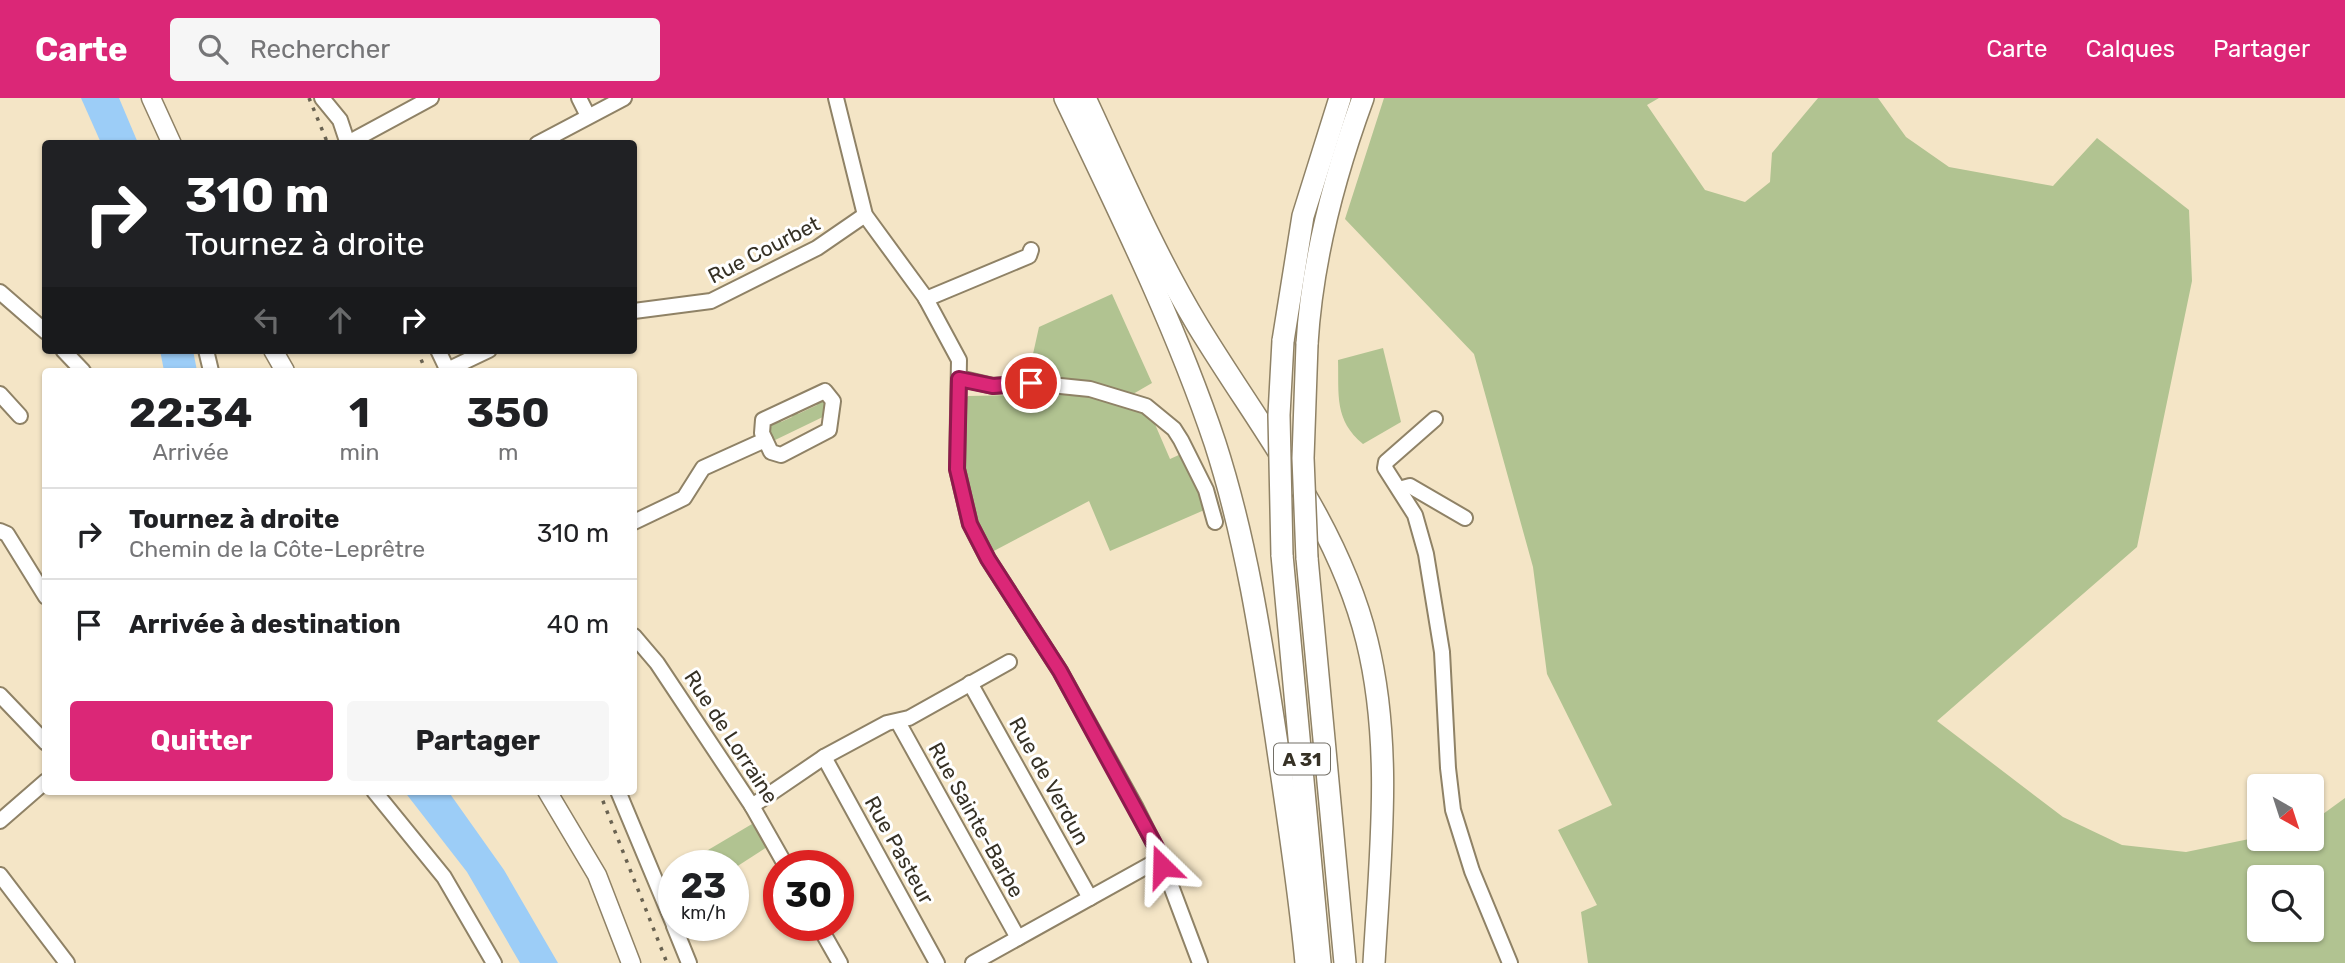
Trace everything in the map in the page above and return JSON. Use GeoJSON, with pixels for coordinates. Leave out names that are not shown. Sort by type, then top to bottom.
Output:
{"type":"FeatureCollection","features":[{"type":"Feature","properties":{"kind":"highway","name":"A 31"},"geometry":{"type":"LineString","coordinates":[[1320,963],[1282,555],[1278,471],[1283,341],[1303,216],[1340,98]]}},
{"type":"Feature","properties":{"kind":"highway","name":"A 31"},"geometry":{"type":"LineString","coordinates":[[1345,963],[1307,558],[1303,458],[1310,304],[1338,170],[1363,98]]}},
{"type":"Feature","properties":{"kind":"highway"},"geometry":{"type":"LineString","coordinates":[[1073,101],[1192,380],[1228,486],[1249,572],[1262,645],[1306,963]]}},
{"type":"Feature","properties":{"kind":"highway"},"geometry":{"type":"LineString","coordinates":[[1073,101],[1166,271],[1328,534],[1353,594],[1374,678],[1382,749],[1374,963]]}},
{"type":"Feature","properties":{"kind":"main road"},"geometry":{"type":"LineString","coordinates":[[151,98],[170,140]]}},
{"type":"Feature","properties":{"kind":"main road"},"geometry":{"type":"LineString","coordinates":[[549,795],[597,875],[631,963]]}},
{"type":"Feature","properties":{"kind":"street"},"geometry":{"type":"LineString","coordinates":[[321,98],[340,120],[347,140]]}},
{"type":"Feature","properties":{"kind":"street"},"geometry":{"type":"LineString","coordinates":[[354,140],[431,98]]}},
{"type":"Feature","properties":{"kind":"street"},"geometry":{"type":"LineString","coordinates":[[579,98],[588,116]]}},
{"type":"Feature","properties":{"kind":"street"},"geometry":{"type":"LineString","coordinates":[[544,140],[624,98]]}},
{"type":"Feature","properties":{"kind":"street"},"geometry":{"type":"LineString","coordinates":[[836,98],[865,215],[926,299],[959,359],[957,469],[970,524],[988,559],[1086,717],[1160,859],[1200,963]]}},
{"type":"Feature","properties":{"kind":"street","name":"Rue Courbet"},"geometry":{"type":"LineString","coordinates":[[637,311],[711,301],[817,248],[865,215]]}},
{"type":"Feature","properties":{"kind":"street"},"geometry":{"type":"LineString","coordinates":[[926,299],[1029,256],[1031,250]]}},
{"type":"Feature","properties":{"kind":"street"},"geometry":{"type":"LineString","coordinates":[[0,292],[23,308],[42,328]]}},
{"type":"Feature","properties":{"kind":"street"},"geometry":{"type":"LineString","coordinates":[[67,354],[80,368]]}},
{"type":"Feature","properties":{"kind":"street"},"geometry":{"type":"LineString","coordinates":[[450,368],[480,354]]}},
{"type":"Feature","properties":{"kind":"street"},"geometry":{"type":"LineString","coordinates":[[959,379],[993,386],[1031,383],[1090,389],[1146,406],[1167,422],[1181,440],[1206,490],[1215,522]]}},
{"type":"Feature","properties":{"kind":"street"},"geometry":{"type":"LineString","coordinates":[[825,391],[831,396],[832,422],[825,433],[781,454],[771,452],[765,440],[761,424],[766,418],[820,392],[825,391]]}},
{"type":"Feature","properties":{"kind":"street"},"geometry":{"type":"LineString","coordinates":[[0,394],[20,416]]}},
{"type":"Feature","properties":{"kind":"street"},"geometry":{"type":"LineString","coordinates":[[1435,419],[1386,462],[1385,468],[1415,515],[1438,618],[1453,810],[1472,871],[1510,963]]}},
{"type":"Feature","properties":{"kind":"street"},"geometry":{"type":"LineString","coordinates":[[637,521],[684,498],[703,467],[765,440]]}},
{"type":"Feature","properties":{"kind":"street"},"geometry":{"type":"LineString","coordinates":[[1399,489],[1410,486],[1465,518]]}},
{"type":"Feature","properties":{"kind":"street"},"geometry":{"type":"LineString","coordinates":[[0,531],[7,534],[42,591]]}},
{"type":"Feature","properties":{"kind":"street","name":"Rue de Lorraine"},"geometry":{"type":"LineString","coordinates":[[637,640],[657,663],[777,850]]}},
{"type":"Feature","properties":{"kind":"street"},"geometry":{"type":"LineString","coordinates":[[751,806],[824,757],[887,723],[898,722],[1009,662]]}},
{"type":"Feature","properties":{"kind":"street","name":"Rue de Verdun"},"geometry":{"type":"LineString","coordinates":[[970,683],[1090,898]]}},
{"type":"Feature","properties":{"kind":"street"},"geometry":{"type":"LineString","coordinates":[[0,695],[42,739]]}},
{"type":"Feature","properties":{"kind":"street","name":"Rue Sainte-Barbe"},"geometry":{"type":"LineString","coordinates":[[898,722],[1018,938]]}},
{"type":"Feature","properties":{"kind":"street","name":"Rue Pasteur"},"geometry":{"type":"LineString","coordinates":[[824,757],[937,963]]}},
{"type":"Feature","properties":{"kind":"street"},"geometry":{"type":"LineString","coordinates":[[0,821],[42,784]]}},
{"type":"Feature","properties":{"kind":"street"},"geometry":{"type":"LineString","coordinates":[[377,795],[444,877],[494,963]]}},
{"type":"Feature","properties":{"kind":"street"},"geometry":{"type":"LineString","coordinates":[[620,795],[658,887]]}},
{"type":"Feature","properties":{"kind":"street"},"geometry":{"type":"LineString","coordinates":[[972,963],[1160,859]]}},
{"type":"Feature","properties":{"kind":"street"},"geometry":{"type":"LineString","coordinates":[[0,875],[67,963]]}},
{"type":"Feature","properties":{"kind":"street"},"geometry":{"type":"LineString","coordinates":[[680,941],[689,963]]}},
{"type":"Feature","properties":{"kind":"street"},"geometry":{"type":"LineString","coordinates":[[828,941],[840,963]]}},
{"type":"Feature","properties":{"kind":"green space"},"geometry":{"type":"Polygon","coordinates":[[[1384,98],[1659,98],[1647,105],[1705,190],[1745,202],[1770,182],[1772,153],[1818,98],[1878,98],[1906,137],[1949,167],[2053,186],[2097,138],[2189,210],[2192,281],[2137,547],[1937,721],[2063,817],[2122,845],[2186,852],[2247,839],[2247,851],[2324,851],[2324,813],[2345,798],[2345,963],[1588,963],[1581,912],[1597,905],[1558,830],[1612,805],[1547,674],[1533,567],[1474,354],[1345,219],[1384,98]]]}},
{"type":"Feature","properties":{"kind":"green space"},"geometry":{"type":"Polygon","coordinates":[[[1112,294],[1152,383],[1133,394],[1083,382],[1035,378],[1029,372],[1039,327],[1112,294]]]}},
{"type":"Feature","properties":{"kind":"green space"},"geometry":{"type":"Polygon","coordinates":[[[1383,348],[1401,422],[1363,444],[1347,426],[1340,406],[1338,360],[1383,348]]]}},
{"type":"Feature","properties":{"kind":"green space"},"geometry":{"type":"Polygon","coordinates":[[[1033,389],[1100,396],[1151,415],[1170,459],[1181,454],[1209,508],[1110,551],[1089,501],[990,553],[981,533],[966,479],[963,402],[968,396],[1024,395],[1033,389]]]}},
{"type":"Feature","properties":{"kind":"green space"},"geometry":{"type":"Polygon","coordinates":[[[824,395],[829,414],[771,442],[764,425],[783,414],[781,422],[792,417],[795,408],[800,406],[798,414],[817,405],[818,399],[824,395]]]}},
{"type":"Feature","properties":{"kind":"green space"},"geometry":{"type":"Polygon","coordinates":[[[752,824],[767,847],[749,859],[749,850],[708,850],[752,824]]]}},
{"type":"Feature","properties":{"kind":"water"},"geometry":{"type":"Polygon","coordinates":[[[81,98],[119,98],[137,140],[100,140],[81,98]]]}},
{"type":"Feature","properties":{"kind":"water"},"geometry":{"type":"Polygon","coordinates":[[[161,354],[194,354],[196,368],[163,368],[161,354]]]}},
{"type":"Feature","properties":{"kind":"water"},"geometry":{"type":"Polygon","coordinates":[[[407,795],[451,795],[504,870],[558,963],[520,963],[467,872],[407,795]]]}},
{"type":"Feature","properties":{"kind":"railway"},"geometry":{"type":"LineString","coordinates":[[309,98],[326,140]]}},
{"type":"Feature","properties":{"kind":"railway"},"geometry":{"type":"LineString","coordinates":[[419,354],[425,368]]}},
{"type":"Feature","properties":{"kind":"railway"},"geometry":{"type":"LineString","coordinates":[[601,795],[667,963]]}},
{"type":"Feature","properties":{"kind":"route"},"geometry":{"type":"LineString","coordinates":[[1031,383],[993,386],[959,379],[956,450],[962,498],[978,542],[1060,671],[1135,806],[1156,847],[1162,866]]}}]}
